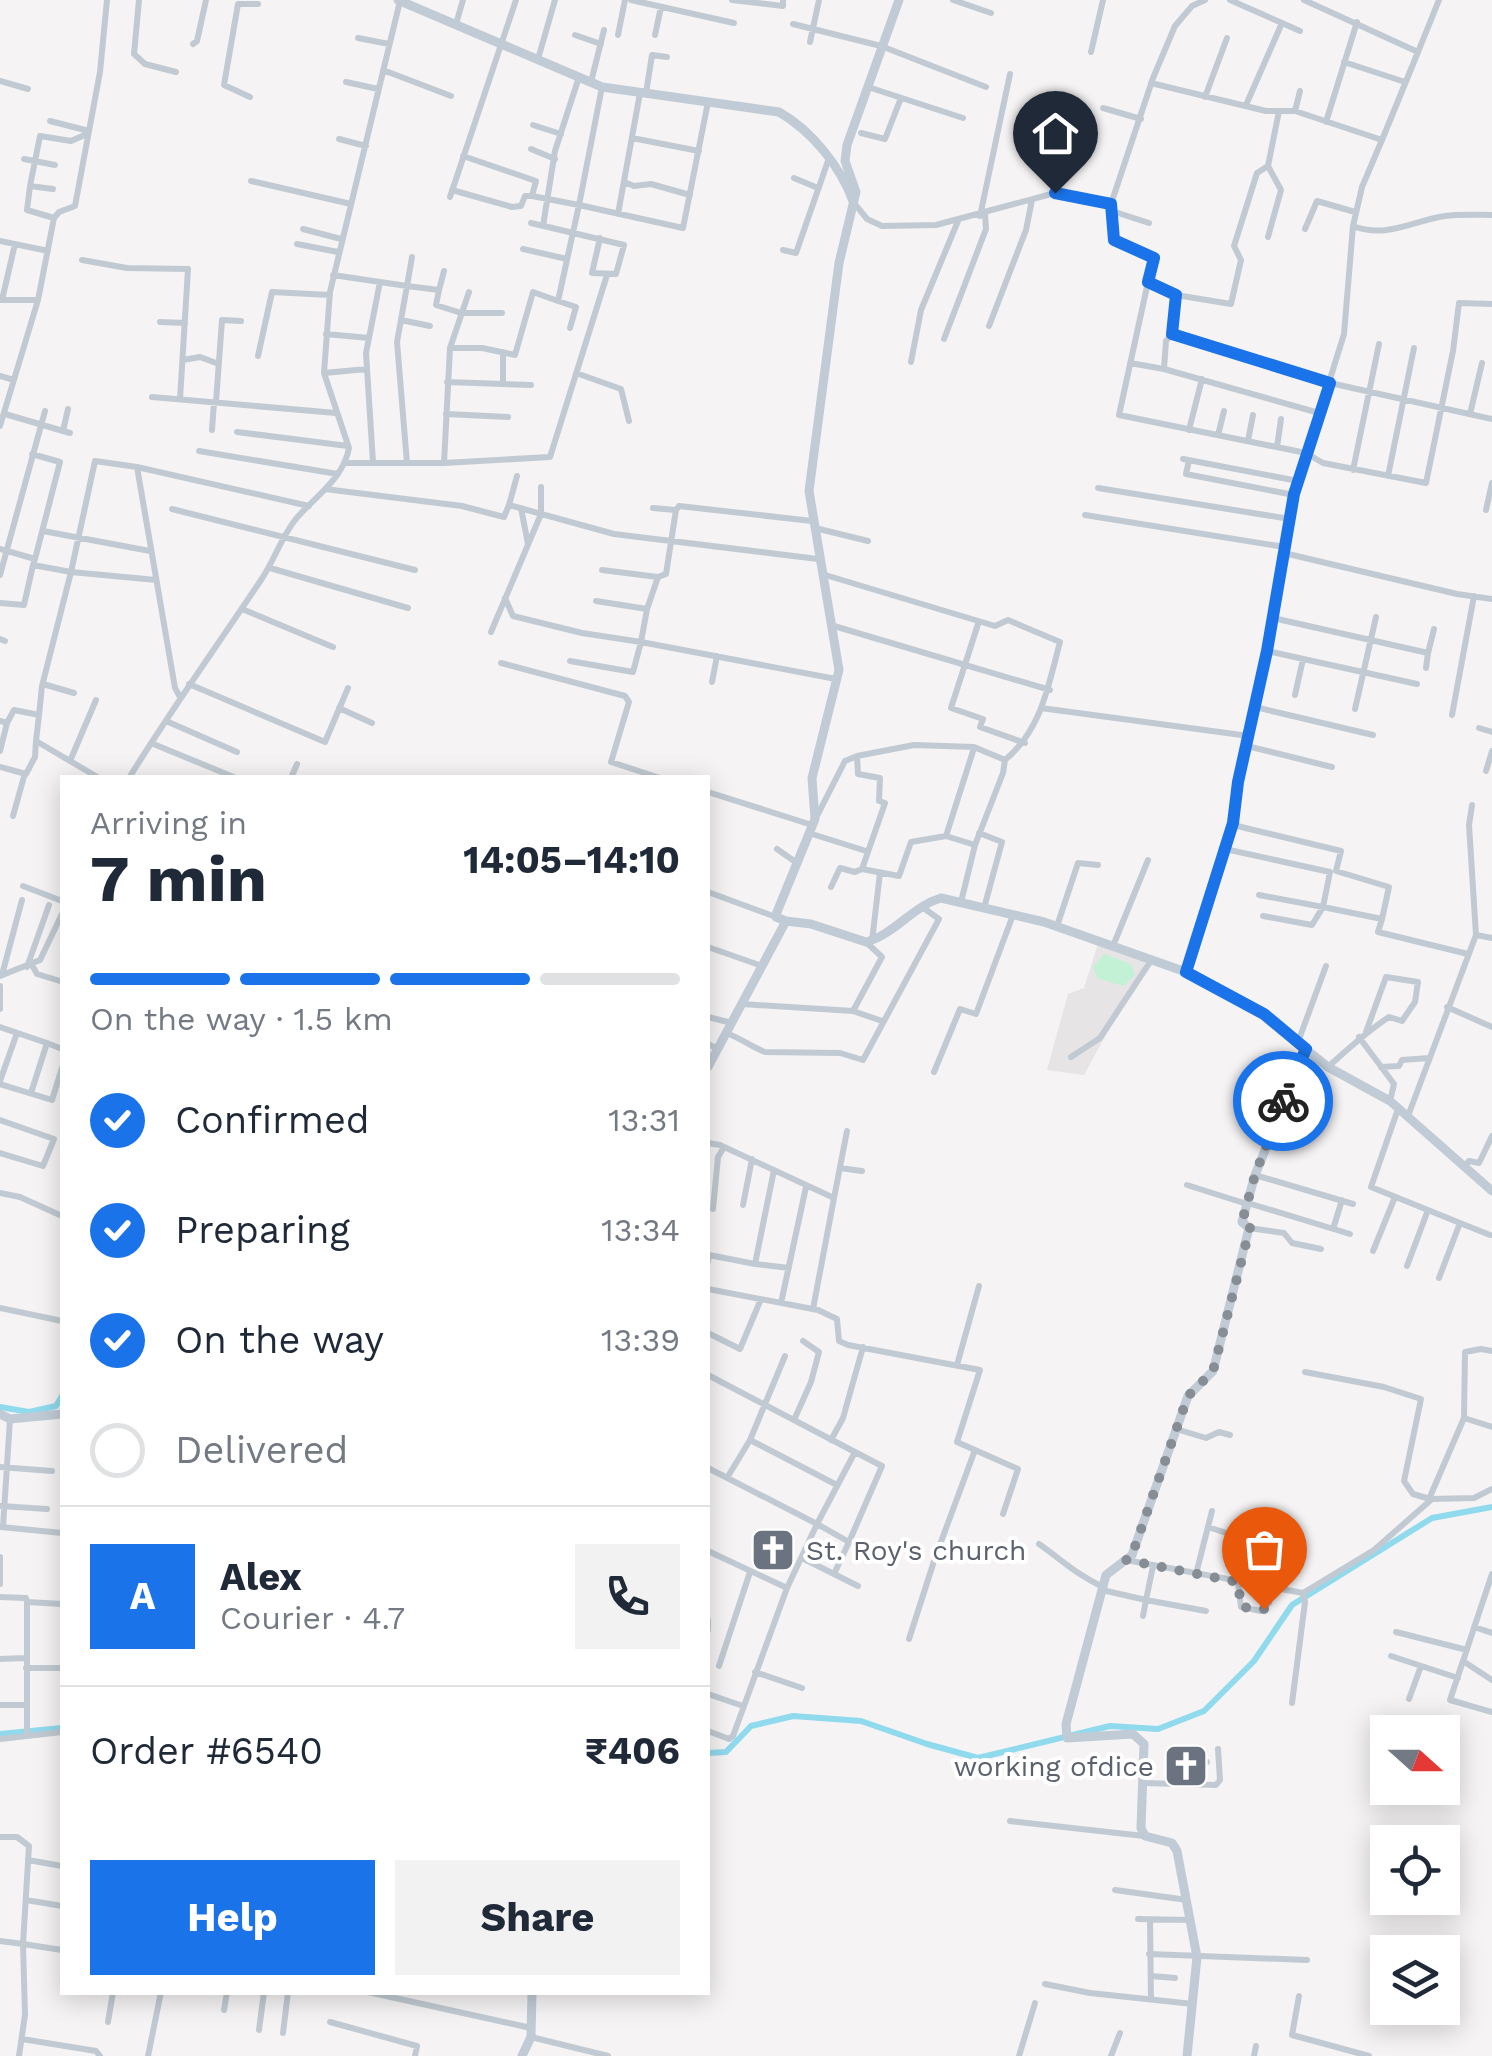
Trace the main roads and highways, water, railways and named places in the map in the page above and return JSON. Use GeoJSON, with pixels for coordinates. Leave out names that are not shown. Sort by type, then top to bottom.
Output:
{"type":"FeatureCollection","features":[{"type":"Feature","properties":{"kind":"waterway"},"geometry":{"type":"LineString","coordinates":[[0,1407],[29,1412],[56,1406],[60,1399]]}},
{"type":"Feature","properties":{"kind":"waterway"},"geometry":{"type":"LineString","coordinates":[[710,1753],[726,1752],[751,1726],[793,1716],[861,1721],[978,1758],[1110,1726],[1158,1729],[1204,1711],[1254,1661],[1292,1605],[1432,1518],[1492,1507]]}},
{"type":"Feature","properties":{"kind":"waterway"},"geometry":{"type":"LineString","coordinates":[[0,1734],[60,1728]]}},
{"type":"Feature","properties":{"kind":"place","name":"St. Roy's church"},"geometry":{"type":"Point","coordinates":[773,1550]}},
{"type":"Feature","properties":{"kind":"place","name":"working ofdice"},"geometry":{"type":"Point","coordinates":[1186,1766]}}]}
